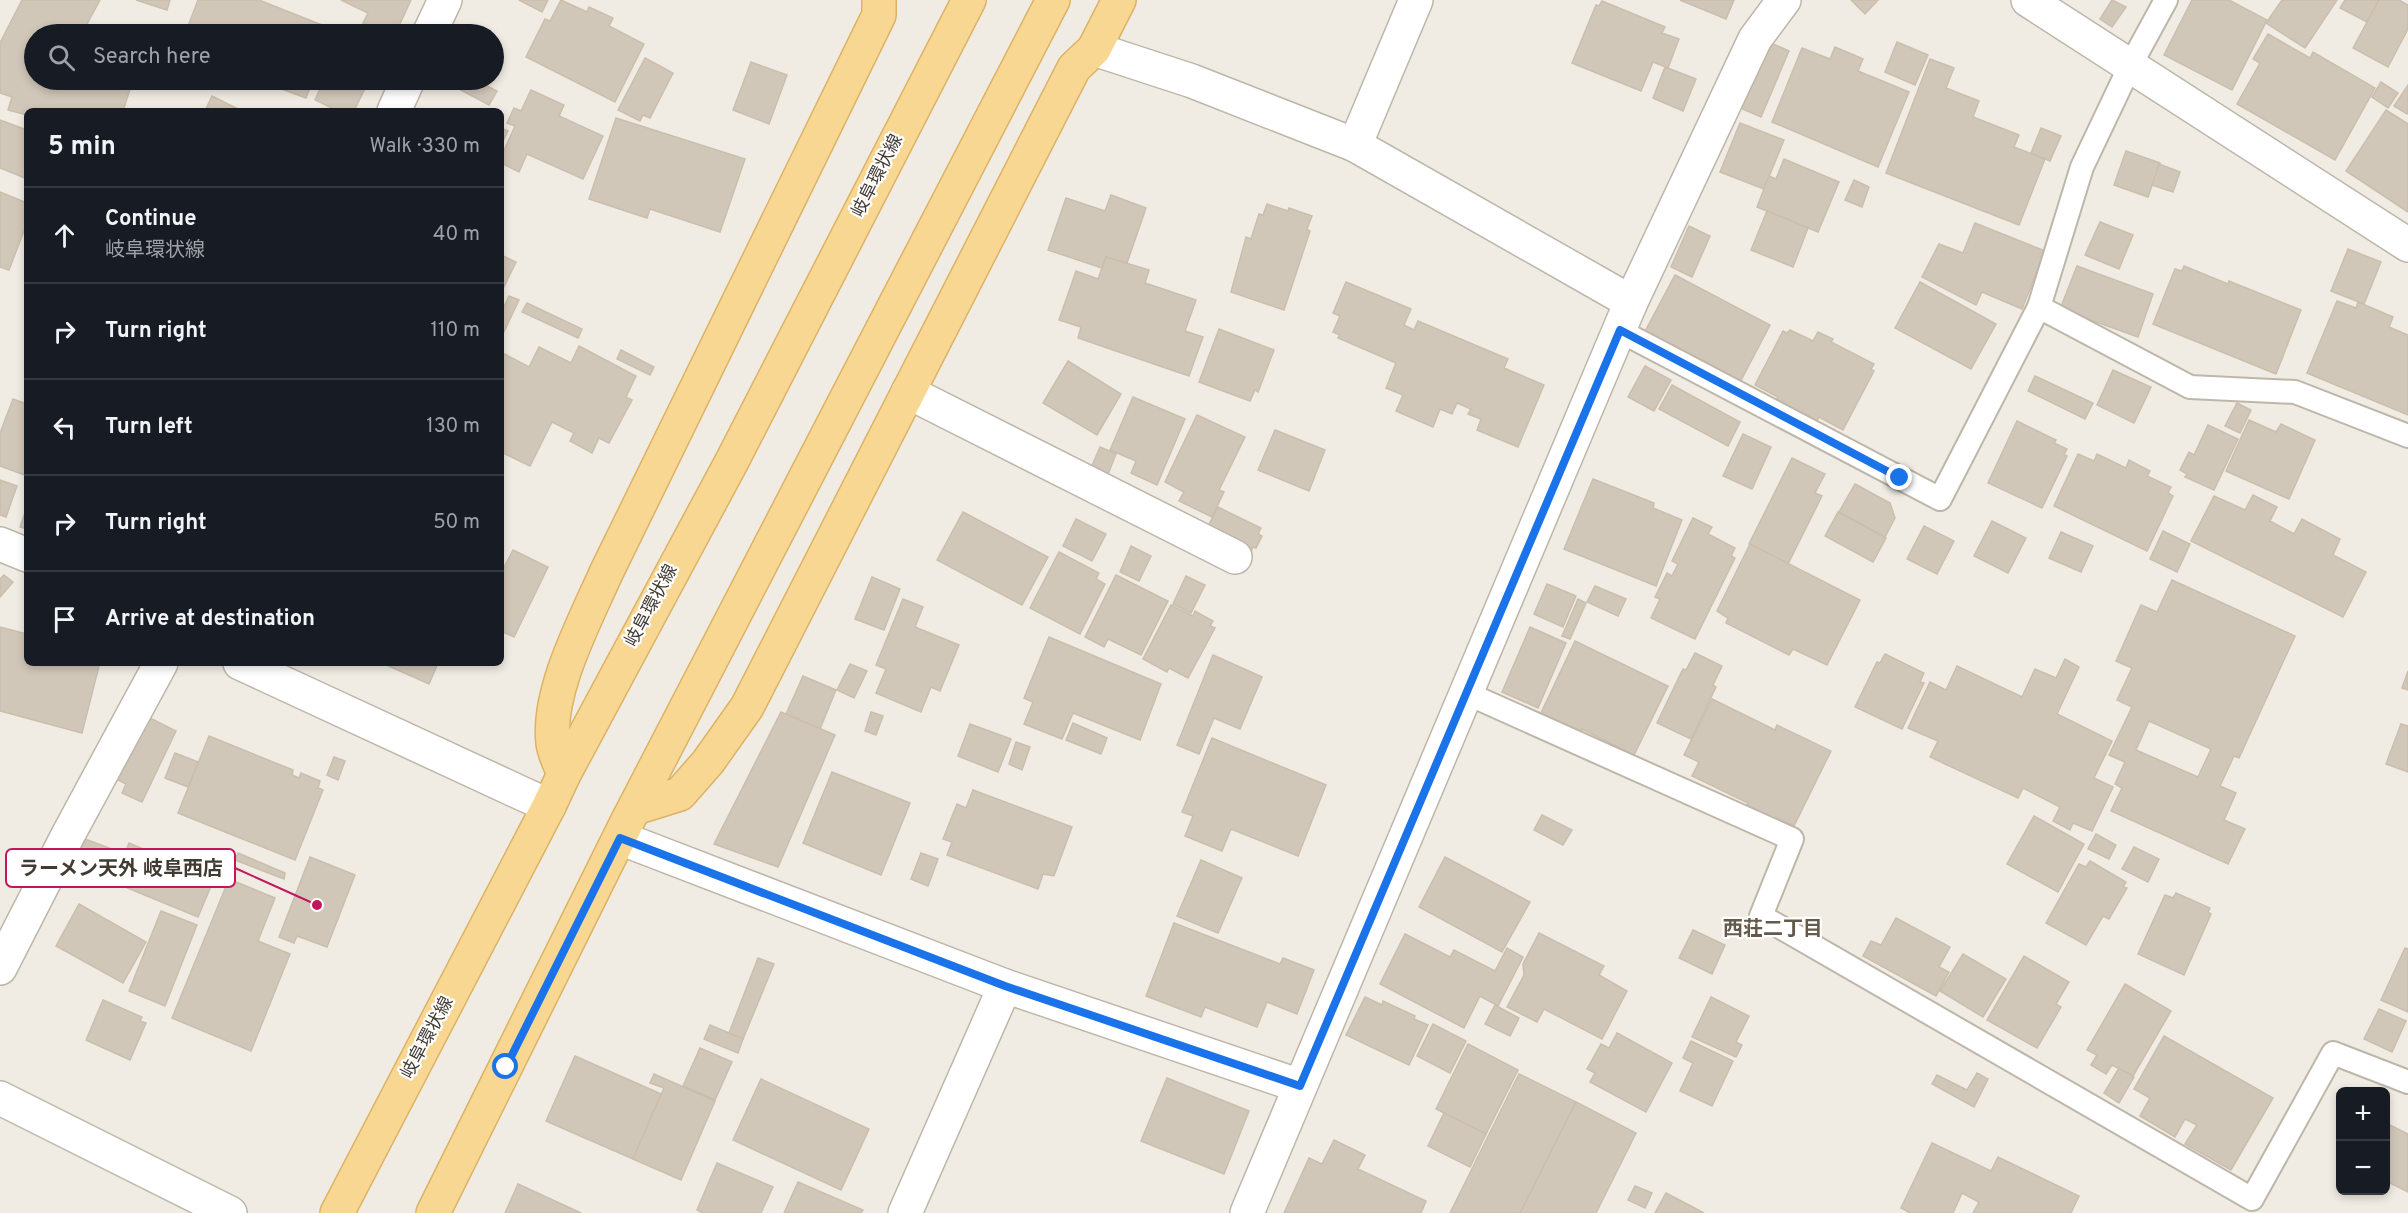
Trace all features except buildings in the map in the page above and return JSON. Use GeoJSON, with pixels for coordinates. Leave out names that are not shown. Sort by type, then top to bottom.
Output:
{"type":"FeatureCollection","features":[{"type":"Feature","properties":{"kind":"main road"},"geometry":{"type":"LineString","coordinates":[[564,774],[553,745],[553,709],[570,655],[606,573],[879,15],[879,0]]}},
{"type":"Feature","properties":{"kind":"main road","name":"岐阜環状線"},"geometry":{"type":"LineString","coordinates":[[337,1213],[564,774],[732,461],[969,0]]}},
{"type":"Feature","properties":{"kind":"main road"},"geometry":{"type":"LineString","coordinates":[[433,1213],[635,808],[1053,0]]}},
{"type":"Feature","properties":{"kind":"main road"},"geometry":{"type":"LineString","coordinates":[[635,808],[681,794],[708,762],[747,707],[1074,68],[1094,49],[1119,0]]}},
{"type":"Feature","properties":{"kind":"street"},"geometry":{"type":"LineString","coordinates":[[434,24],[445,0]]}},
{"type":"Feature","properties":{"kind":"street"},"geometry":{"type":"LineString","coordinates":[[1355,145],[1416,0]]}},
{"type":"Feature","properties":{"kind":"street"},"geometry":{"type":"LineString","coordinates":[[1246,1213],[1625,316],[1755,39],[1784,0]]}},
{"type":"Feature","properties":{"kind":"street"},"geometry":{"type":"LineString","coordinates":[[2028,0],[2408,245]]}},
{"type":"Feature","properties":{"kind":"street"},"geometry":{"type":"LineString","coordinates":[[1094,49],[1192,81],[1355,145],[1625,316]]}},
{"type":"Feature","properties":{"kind":"street"},"geometry":{"type":"LineString","coordinates":[[395,108],[403,90]]}},
{"type":"Feature","properties":{"kind":"street"},"geometry":{"type":"LineString","coordinates":[[908,392],[1235,557]]}},
{"type":"Feature","properties":{"kind":"street"},"geometry":{"type":"LineString","coordinates":[[0,544],[24,554]]}},
{"type":"Feature","properties":{"kind":"street"},"geometry":{"type":"LineString","coordinates":[[0,968],[158,666]]}},
{"type":"Feature","properties":{"kind":"street"},"geometry":{"type":"LineString","coordinates":[[246,666],[549,806]]}},
{"type":"Feature","properties":{"kind":"street"},"geometry":{"type":"LineString","coordinates":[[620,838],[1005,986],[1300,1086]]}},
{"type":"Feature","properties":{"kind":"street"},"geometry":{"type":"LineString","coordinates":[[906,1213],[1005,986]]}},
{"type":"Feature","properties":{"kind":"street"},"geometry":{"type":"LineString","coordinates":[[0,1098],[230,1213]]}},
{"type":"Feature","properties":{"kind":"lane"},"geometry":{"type":"LineString","coordinates":[[1625,316],[1940,499],[2039,308],[2082,167],[2130,66],[2166,0]]}},
{"type":"Feature","properties":{"kind":"lane"},"geometry":{"type":"LineString","coordinates":[[2039,308],[2190,387],[2295,392],[2408,436]]}},
{"type":"Feature","properties":{"kind":"lane"},"geometry":{"type":"LineString","coordinates":[[1466,693],[1792,839],[1761,916],[2252,1199],[2333,1053],[2408,1082]]}},
{"type":"Feature","properties":{"kind":"place","name":"ラーメン天外 岐阜西店"},"geometry":{"type":"Point","coordinates":[317,905]}},
{"type":"Feature","properties":{"kind":"district","name":"西荘二丁目"},"geometry":{"type":"Point","coordinates":[1773,930]}},
{"type":"Feature","properties":{"kind":"route"},"geometry":{"type":"LineString","coordinates":[[506,1067],[620,838],[1005,986],[1300,1086],[1620,330],[1900,478]]}}]}
